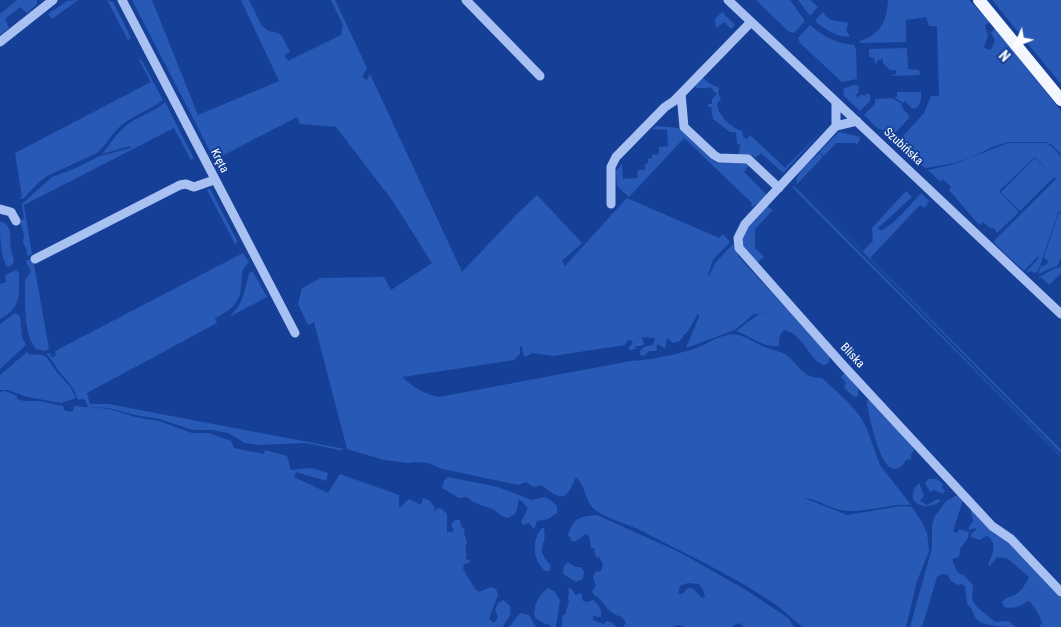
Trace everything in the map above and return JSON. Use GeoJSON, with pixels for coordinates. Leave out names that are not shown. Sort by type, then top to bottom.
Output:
{"type":"FeatureCollection","features":[{"type":"Feature","properties":{"kind":"main road"},"geometry":{"type":"LineString","coordinates":[[979,0],[1061,100]]}},
{"type":"Feature","properties":{"kind":"street"},"geometry":{"type":"LineString","coordinates":[[0,42],[53,0]]}},
{"type":"Feature","properties":{"kind":"street","name":"Kręta"},"geometry":{"type":"LineString","coordinates":[[122,0],[295,333]]}},
{"type":"Feature","properties":{"kind":"street"},"geometry":{"type":"LineString","coordinates":[[466,0],[540,76]]}},
{"type":"Feature","properties":{"kind":"street","name":"Szubińska"},"geometry":{"type":"LineString","coordinates":[[728,0],[1061,314]]}},
{"type":"Feature","properties":{"kind":"street"},"geometry":{"type":"LineString","coordinates":[[611,204],[610,174],[613,160],[751,22]]}},
{"type":"Feature","properties":{"kind":"street"},"geometry":{"type":"LineString","coordinates":[[681,94],[684,127],[714,155],[720,158],[748,159],[779,188]]}},
{"type":"Feature","properties":{"kind":"street"},"geometry":{"type":"LineString","coordinates":[[836,102],[836,126],[857,121]]}},
{"type":"Feature","properties":{"kind":"street","name":"Bliska"},"geometry":{"type":"LineString","coordinates":[[836,126],[742,228],[738,238],[740,250],[992,526],[1011,539],[1061,592]]}},
{"type":"Feature","properties":{"kind":"street"},"geometry":{"type":"LineString","coordinates":[[35,259],[180,185],[197,186],[214,180]]}},
{"type":"Feature","properties":{"kind":"street"},"geometry":{"type":"LineString","coordinates":[[0,209],[11,212],[16,221]]}},
{"type":"Feature","properties":{"kind":"shaded area"},"geometry":{"type":"Polygon","coordinates":[[[17,0],[37,0],[37,4],[27,13],[20,7],[5,19],[9,28],[0,35],[0,14],[17,0]]]}},
{"type":"Feature","properties":{"kind":"shaded area"},"geometry":{"type":"Polygon","coordinates":[[[78,0],[52,19],[48,14],[67,1],[78,0]]]}},
{"type":"Feature","properties":{"kind":"shaded area"},"geometry":{"type":"Polygon","coordinates":[[[107,0],[113,2],[131,38],[128,40],[107,0]]]}},
{"type":"Feature","properties":{"kind":"shaded area"},"geometry":{"type":"Polygon","coordinates":[[[132,0],[152,0],[198,115],[279,81],[241,0],[249,0],[262,26],[282,36],[290,52],[284,55],[288,61],[341,35],[343,25],[331,0],[335,0],[367,68],[362,77],[367,80],[370,74],[462,272],[537,195],[582,243],[562,261],[565,266],[627,198],[719,238],[723,234],[730,242],[713,260],[708,275],[716,262],[733,244],[739,257],[830,356],[829,362],[825,365],[815,360],[802,342],[791,332],[784,330],[781,333],[779,346],[773,346],[736,331],[759,314],[767,313],[754,314],[735,330],[686,348],[699,317],[698,314],[680,341],[673,343],[668,338],[666,340],[666,347],[664,348],[658,344],[656,351],[649,351],[644,356],[640,355],[640,351],[644,347],[653,345],[655,338],[642,337],[644,344],[635,346],[636,349],[629,350],[633,343],[631,340],[627,341],[625,345],[553,356],[532,353],[525,357],[522,346],[520,347],[520,354],[514,360],[402,377],[419,390],[439,397],[631,361],[646,360],[691,350],[733,334],[783,353],[809,376],[822,378],[860,416],[867,429],[880,465],[911,505],[895,505],[848,511],[804,498],[847,515],[901,506],[912,507],[927,533],[929,551],[917,581],[906,627],[802,627],[779,607],[730,576],[644,532],[596,511],[589,503],[582,484],[576,477],[566,495],[559,496],[541,485],[534,487],[526,482],[519,485],[442,469],[428,463],[384,460],[347,449],[314,322],[308,325],[298,304],[302,288],[321,278],[384,277],[391,290],[432,263],[392,200],[336,127],[300,124],[297,117],[218,158],[213,157],[132,0]]]}},
{"type":"Feature","properties":{"kind":"shaded area"},"geometry":{"type":"Polygon","coordinates":[[[756,0],[790,0],[805,21],[794,33],[788,31],[756,0]]]}},
{"type":"Feature","properties":{"kind":"shaded area"},"geometry":{"type":"Polygon","coordinates":[[[798,0],[810,0],[818,7],[810,16],[798,0]]]}},
{"type":"Feature","properties":{"kind":"shaded area"},"geometry":{"type":"Polygon","coordinates":[[[888,0],[969,0],[990,22],[985,25],[988,36],[984,47],[989,50],[992,48],[995,40],[991,33],[995,28],[1061,111],[1061,154],[1046,142],[1008,142],[955,163],[926,168],[913,161],[895,145],[924,113],[931,96],[939,96],[937,26],[929,26],[926,17],[906,20],[906,42],[860,43],[860,41],[873,35],[881,26],[886,14],[888,0]]]}},
{"type":"Feature","properties":{"kind":"shaded area"},"geometry":{"type":"Polygon","coordinates":[[[992,0],[1061,0],[1061,84],[992,0]]]}},
{"type":"Feature","properties":{"kind":"shaded area"},"geometry":{"type":"Polygon","coordinates":[[[722,12],[735,25],[731,29],[724,22],[716,28],[715,19],[722,12]]]}},
{"type":"Feature","properties":{"kind":"shaded area"},"geometry":{"type":"Polygon","coordinates":[[[823,12],[831,20],[848,23],[846,30],[850,36],[846,37],[836,34],[815,21],[823,12]]]}},
{"type":"Feature","properties":{"kind":"shaded area"},"geometry":{"type":"Polygon","coordinates":[[[810,25],[830,39],[854,45],[856,50],[857,79],[842,82],[800,43],[798,38],[810,25]]]}},
{"type":"Feature","properties":{"kind":"shaded area"},"geometry":{"type":"Polygon","coordinates":[[[907,48],[908,69],[919,70],[920,75],[890,76],[896,74],[896,70],[890,70],[883,63],[883,59],[877,60],[877,63],[875,63],[874,58],[869,57],[869,49],[907,48]]]}},
{"type":"Feature","properties":{"kind":"shaded area"},"geometry":{"type":"Polygon","coordinates":[[[141,59],[163,100],[123,124],[97,153],[47,176],[24,198],[20,199],[22,197],[15,153],[151,82],[139,60],[141,59]]]}},
{"type":"Feature","properties":{"kind":"shaded area"},"geometry":{"type":"Polygon","coordinates":[[[703,78],[719,88],[718,93],[721,99],[717,104],[726,120],[742,131],[743,137],[747,139],[750,135],[785,168],[824,129],[783,173],[761,153],[755,158],[752,155],[724,155],[739,154],[740,144],[737,144],[736,132],[730,132],[713,119],[711,107],[708,107],[708,104],[712,104],[712,99],[717,94],[710,87],[696,88],[696,85],[703,78]]]}},
{"type":"Feature","properties":{"kind":"shaded area"},"geometry":{"type":"Polygon","coordinates":[[[853,85],[860,86],[859,92],[856,95],[857,98],[861,94],[865,96],[867,93],[870,95],[870,101],[860,111],[844,96],[843,89],[853,85]]]}},
{"type":"Feature","properties":{"kind":"shaded area"},"geometry":{"type":"Polygon","coordinates":[[[897,92],[921,92],[921,100],[918,107],[913,109],[905,101],[903,103],[894,97],[897,97],[897,92]]]}},
{"type":"Feature","properties":{"kind":"shaded area"},"geometry":{"type":"Polygon","coordinates":[[[892,98],[902,104],[901,106],[910,117],[893,135],[877,128],[864,115],[875,104],[875,99],[892,98]]]}},
{"type":"Feature","properties":{"kind":"shaded area"},"geometry":{"type":"Polygon","coordinates":[[[165,102],[194,159],[191,160],[174,128],[24,205],[32,254],[27,256],[20,222],[24,218],[22,204],[52,177],[100,156],[131,148],[130,146],[102,154],[126,125],[165,102]]]}},
{"type":"Feature","properties":{"kind":"shaded area"},"geometry":{"type":"Polygon","coordinates":[[[656,126],[679,128],[716,163],[746,163],[749,165],[744,172],[767,195],[753,207],[752,203],[684,138],[629,197],[617,186],[616,171],[622,164],[623,179],[637,178],[638,170],[645,170],[645,164],[648,163],[648,159],[652,158],[652,155],[659,154],[659,147],[668,146],[667,130],[652,129],[656,126]]]}},
{"type":"Feature","properties":{"kind":"shaded area"},"geometry":{"type":"Polygon","coordinates":[[[839,132],[861,137],[857,145],[855,143],[836,143],[824,156],[819,152],[839,132]]]}},
{"type":"Feature","properties":{"kind":"shaded area"},"geometry":{"type":"Polygon","coordinates":[[[1008,143],[1046,143],[1061,156],[1061,211],[1058,213],[1038,271],[1034,273],[1031,271],[1025,273],[1039,258],[1038,256],[1024,271],[993,242],[1056,179],[1035,157],[999,191],[1018,213],[997,233],[994,228],[990,228],[983,222],[979,225],[949,190],[951,187],[943,179],[941,182],[928,170],[955,164],[1008,143]]]}},
{"type":"Feature","properties":{"kind":"shaded area"},"geometry":{"type":"Polygon","coordinates":[[[819,153],[823,157],[797,184],[801,171],[819,153]]]}},
{"type":"Feature","properties":{"kind":"shaded area"},"geometry":{"type":"Polygon","coordinates":[[[1035,158],[1054,177],[1020,211],[1001,192],[1035,158]]]}},
{"type":"Feature","properties":{"kind":"shaded area"},"geometry":{"type":"Polygon","coordinates":[[[791,186],[796,188],[1061,457],[791,186]]]}},
{"type":"Feature","properties":{"kind":"shaded area"},"geometry":{"type":"Polygon","coordinates":[[[210,189],[238,242],[235,244],[207,190],[210,189]]]}},
{"type":"Feature","properties":{"kind":"shaded area"},"geometry":{"type":"Polygon","coordinates":[[[906,191],[912,197],[878,228],[880,231],[896,220],[921,193],[930,202],[926,202],[928,204],[924,208],[920,205],[870,258],[1061,450],[1061,453],[810,198],[863,251],[873,241],[872,228],[906,191]]]}},
{"type":"Feature","properties":{"kind":"shaded area"},"geometry":{"type":"Polygon","coordinates":[[[767,206],[773,210],[755,229],[755,248],[764,257],[757,263],[744,250],[742,240],[746,229],[767,206]]]}},
{"type":"Feature","properties":{"kind":"shaded area"},"geometry":{"type":"Polygon","coordinates":[[[1061,212],[1061,258],[1057,266],[1038,274],[1041,266],[1046,265],[1048,262],[1044,257],[1058,215],[1061,212]]]}},
{"type":"Feature","properties":{"kind":"shaded area"},"geometry":{"type":"Polygon","coordinates":[[[0,221],[5,223],[10,230],[14,262],[11,266],[7,267],[0,239],[0,221]]]}},
{"type":"Feature","properties":{"kind":"shaded area"},"geometry":{"type":"Polygon","coordinates":[[[243,253],[249,262],[242,274],[239,296],[236,303],[228,311],[215,318],[217,323],[87,393],[90,404],[108,404],[345,449],[340,450],[306,443],[259,445],[245,443],[228,433],[213,430],[193,430],[159,419],[109,408],[88,407],[85,400],[78,400],[72,387],[46,354],[50,353],[51,357],[54,357],[56,355],[55,351],[243,253]]]}},
{"type":"Feature","properties":{"kind":"shaded area"},"geometry":{"type":"Polygon","coordinates":[[[33,259],[49,349],[44,351],[36,349],[27,325],[25,280],[31,271],[26,262],[33,259]]]}},
{"type":"Feature","properties":{"kind":"shaded area"},"geometry":{"type":"Polygon","coordinates":[[[1061,267],[1061,273],[1049,285],[1041,277],[1039,279],[1039,277],[1061,267]]]}},
{"type":"Feature","properties":{"kind":"shaded area"},"geometry":{"type":"Polygon","coordinates":[[[16,270],[19,273],[18,300],[12,310],[0,319],[0,284],[6,282],[5,275],[16,270]]]}},
{"type":"Feature","properties":{"kind":"shaded area"},"geometry":{"type":"Polygon","coordinates":[[[250,272],[253,272],[267,297],[229,317],[241,301],[250,272]]]}},
{"type":"Feature","properties":{"kind":"shaded area"},"geometry":{"type":"Polygon","coordinates":[[[15,313],[20,316],[22,337],[26,345],[0,369],[0,324],[15,313]]]}},
{"type":"Feature","properties":{"kind":"shaded area"},"geometry":{"type":"Polygon","coordinates":[[[27,352],[29,354],[43,355],[47,358],[71,388],[76,398],[61,403],[28,397],[8,390],[0,390],[0,375],[27,352]]]}},
{"type":"Feature","properties":{"kind":"shaded area"},"geometry":{"type":"Polygon","coordinates":[[[843,374],[847,374],[856,384],[858,396],[854,397],[844,388],[846,383],[841,377],[843,374]]]}},
{"type":"Feature","properties":{"kind":"shaded area"},"geometry":{"type":"Polygon","coordinates":[[[5,391],[17,396],[17,399],[63,406],[64,410],[69,412],[73,411],[74,406],[110,409],[135,417],[159,421],[192,433],[209,433],[231,441],[234,448],[264,454],[265,450],[287,456],[291,470],[311,468],[328,473],[326,481],[296,472],[294,477],[328,493],[340,474],[399,495],[399,508],[409,499],[421,505],[423,498],[430,501],[435,508],[434,512],[438,508],[447,514],[447,532],[454,530],[451,525],[455,520],[460,520],[461,526],[465,530],[467,543],[465,546],[467,556],[465,558],[471,560],[469,563],[464,564],[463,569],[475,589],[479,592],[491,587],[496,589],[498,595],[489,619],[494,623],[498,617],[495,610],[498,603],[503,600],[510,606],[510,616],[503,627],[0,627],[0,392],[5,391]]]}},
{"type":"Feature","properties":{"kind":"shaded area"},"geometry":{"type":"Polygon","coordinates":[[[868,399],[911,444],[914,450],[911,460],[907,459],[899,468],[891,468],[885,462],[880,451],[867,404],[868,399]]]}},
{"type":"Feature","properties":{"kind":"shaded area"},"geometry":{"type":"Polygon","coordinates":[[[448,477],[498,487],[532,500],[545,497],[557,506],[557,513],[548,519],[537,521],[534,529],[529,523],[523,525],[521,522],[528,508],[519,499],[516,513],[508,518],[492,509],[475,503],[467,497],[459,498],[442,488],[444,481],[448,477]]]}},
{"type":"Feature","properties":{"kind":"shaded area"},"geometry":{"type":"Polygon","coordinates":[[[929,479],[937,479],[943,484],[942,487],[945,491],[943,494],[934,490],[930,492],[925,483],[929,479]]]}},
{"type":"Feature","properties":{"kind":"shaded area"},"geometry":{"type":"Polygon","coordinates":[[[919,483],[924,495],[920,501],[927,505],[938,499],[941,501],[928,506],[922,506],[917,503],[913,495],[914,489],[919,483]]]}},
{"type":"Feature","properties":{"kind":"shaded area"},"geometry":{"type":"Polygon","coordinates":[[[957,495],[961,497],[1008,542],[1061,598],[1061,627],[1039,627],[1042,623],[1041,620],[1030,602],[1027,601],[1016,607],[1004,607],[1002,602],[1006,598],[1018,593],[1029,577],[1007,558],[997,557],[990,566],[988,564],[993,554],[993,543],[986,536],[980,540],[971,537],[971,534],[977,529],[969,530],[973,521],[970,508],[963,500],[953,531],[957,533],[959,529],[969,532],[968,538],[960,549],[959,557],[952,559],[956,570],[961,575],[963,574],[973,585],[972,600],[978,608],[995,622],[1008,621],[1016,627],[994,626],[982,623],[975,617],[972,609],[967,604],[965,586],[958,585],[951,581],[948,575],[942,574],[937,577],[922,627],[910,627],[932,548],[934,518],[946,501],[957,495]]]}},
{"type":"Feature","properties":{"kind":"shaded area"},"geometry":{"type":"Polygon","coordinates":[[[597,515],[679,552],[746,590],[788,618],[794,627],[744,627],[739,623],[733,627],[685,627],[678,625],[672,627],[623,627],[626,623],[622,617],[609,610],[592,591],[595,586],[593,578],[595,572],[601,571],[603,565],[600,558],[596,557],[594,548],[591,548],[589,536],[586,534],[576,541],[572,541],[568,535],[575,521],[581,517],[597,515]],[[688,583],[680,586],[678,593],[682,594],[688,588],[692,588],[702,598],[705,597],[703,589],[699,584],[688,583]]]}},
{"type":"Feature","properties":{"kind":"shaded area"},"geometry":{"type":"Polygon","coordinates":[[[542,528],[544,528],[545,534],[542,550],[551,566],[549,571],[545,571],[541,567],[535,550],[536,539],[542,528]]]}},
{"type":"Feature","properties":{"kind":"shaded area"},"geometry":{"type":"Polygon","coordinates":[[[568,562],[575,567],[581,567],[584,572],[583,579],[576,582],[563,574],[564,566],[568,562]]]}},
{"type":"Feature","properties":{"kind":"shaded area"},"geometry":{"type":"Polygon","coordinates":[[[570,587],[576,595],[581,593],[583,601],[593,600],[598,605],[601,617],[593,616],[593,620],[603,624],[607,621],[611,622],[617,627],[562,627],[562,616],[565,614],[569,602],[568,590],[570,587]]]}},
{"type":"Feature","properties":{"kind":"shaded area"},"geometry":{"type":"Polygon","coordinates":[[[548,588],[555,592],[560,601],[556,627],[550,627],[550,625],[535,618],[534,614],[537,602],[548,588]]]}},
{"type":"Feature","properties":{"kind":"shaded area"},"geometry":{"type":"Polygon","coordinates":[[[520,613],[529,615],[536,627],[509,627],[520,613]]]}}]}
